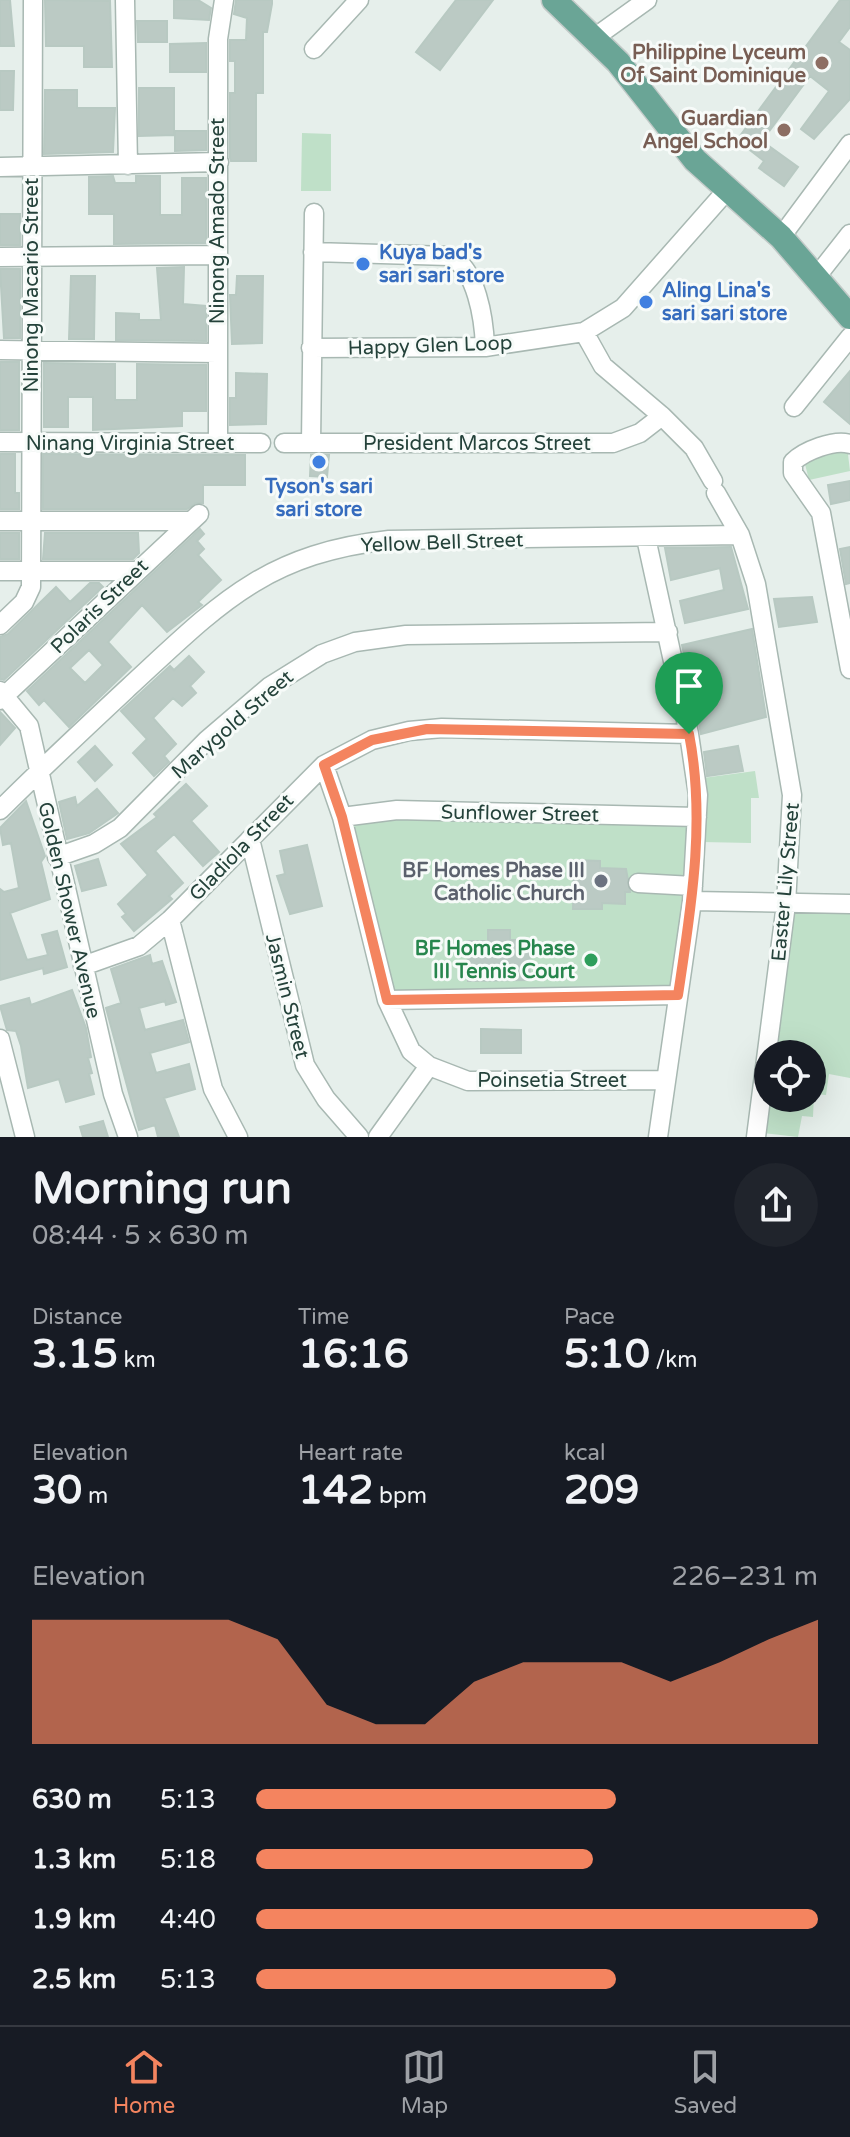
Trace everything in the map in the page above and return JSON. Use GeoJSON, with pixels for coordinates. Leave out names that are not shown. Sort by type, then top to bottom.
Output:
{"type":"FeatureCollection","features":[{"type":"Feature","properties":{"kind":"main road"},"geometry":{"type":"LineString","coordinates":[[556,1],[638,86],[695,160],[781,237],[850,317]]}},
{"type":"Feature","properties":{"kind":"street","name":"Ninong Macario Street"},"geometry":{"type":"LineString","coordinates":[[31,571],[33,0]]}},
{"type":"Feature","properties":{"kind":"street"},"geometry":{"type":"LineString","coordinates":[[125,0],[128,165]]}},
{"type":"Feature","properties":{"kind":"street"},"geometry":{"type":"LineString","coordinates":[[314,49],[359,0]]}},
{"type":"Feature","properties":{"kind":"street"},"geometry":{"type":"LineString","coordinates":[[594,38],[647,0]]}},
{"type":"Feature","properties":{"kind":"street","name":"Ninong Amado Street"},"geometry":{"type":"LineString","coordinates":[[218,443],[216,255],[219,2]]}},
{"type":"Feature","properties":{"kind":"street"},"geometry":{"type":"LineString","coordinates":[[781,237],[850,144]]}},
{"type":"Feature","properties":{"kind":"street"},"geometry":{"type":"LineString","coordinates":[[0,167],[219,162]]}},
{"type":"Feature","properties":{"kind":"street","name":"Happy Glen Loop"},"geometry":{"type":"LineString","coordinates":[[311,348],[485,347],[584,332],[623,308],[728,189]]}},
{"type":"Feature","properties":{"kind":"street"},"geometry":{"type":"LineString","coordinates":[[311,443],[314,213]]}},
{"type":"Feature","properties":{"kind":"street"},"geometry":{"type":"LineString","coordinates":[[817,276],[850,234]]}},
{"type":"Feature","properties":{"kind":"street"},"geometry":{"type":"LineString","coordinates":[[313,252],[449,256],[458,260],[466,271],[484,321],[485,347]]}},
{"type":"Feature","properties":{"kind":"street"},"geometry":{"type":"LineString","coordinates":[[0,257],[216,255]]}},
{"type":"Feature","properties":{"kind":"street","name":"Easter Lily Street"},"geometry":{"type":"LineString","coordinates":[[584,332],[603,366],[694,448],[740,535],[756,584],[792,795],[786,904],[756,1137]]}},
{"type":"Feature","properties":{"kind":"street"},"geometry":{"type":"LineString","coordinates":[[794,407],[850,337]]}},
{"type":"Feature","properties":{"kind":"street"},"geometry":{"type":"LineString","coordinates":[[0,350],[217,353]]}},
{"type":"Feature","properties":{"kind":"street","name":"President Marcos Street"},"geometry":{"type":"LineString","coordinates":[[284,443],[613,443],[640,433],[662,416]]}},
{"type":"Feature","properties":{"kind":"street","name":"Ninang Virginia Street"},"geometry":{"type":"LineString","coordinates":[[0,442],[261,443]]}},
{"type":"Feature","properties":{"kind":"street"},"geometry":{"type":"LineString","coordinates":[[850,444],[844,442],[805,453],[793,462],[793,473],[821,513],[850,669]]}},
{"type":"Feature","properties":{"kind":"street","name":"Polaris Street"},"geometry":{"type":"LineString","coordinates":[[2,696],[194,517],[30,521]]}},
{"type":"Feature","properties":{"kind":"street"},"geometry":{"type":"LineString","coordinates":[[0,521],[30,521]]}},
{"type":"Feature","properties":{"kind":"street","name":"Yellow Bell Street"},"geometry":{"type":"LineString","coordinates":[[0,810],[37,772],[224,600],[295,561],[348,545],[389,540],[740,535]]}},
{"type":"Feature","properties":{"kind":"street"},"geometry":{"type":"LineString","coordinates":[[646,538],[697,774],[693,894],[658,1137]]}},
{"type":"Feature","properties":{"kind":"street"},"geometry":{"type":"LineString","coordinates":[[0,571],[135,571]]}},
{"type":"Feature","properties":{"kind":"street"},"geometry":{"type":"LineString","coordinates":[[1,623],[29,596],[31,571]]}},
{"type":"Feature","properties":{"kind":"street","name":"Marygold Street"},"geometry":{"type":"LineString","coordinates":[[57,857],[94,844],[120,828],[207,740],[269,687],[322,654],[355,642],[406,635],[668,632]]}},
{"type":"Feature","properties":{"kind":"street","name":"Golden Shower Avenue"},"geometry":{"type":"LineString","coordinates":[[2,696],[29,726],[37,772],[113,1094],[128,1137]]}},
{"type":"Feature","properties":{"kind":"street","name":"Gladiola Street"},"geometry":{"type":"LineString","coordinates":[[83,966],[139,946],[170,920],[324,765],[372,740],[427,729],[689,734]]}},
{"type":"Feature","properties":{"kind":"street","name":"Poinsetia Street"},"geometry":{"type":"LineString","coordinates":[[324,765],[342,817],[387,1000],[411,1051],[429,1066],[468,1081],[665,1080]]}},
{"type":"Feature","properties":{"kind":"street","name":"Sunflower Street"},"geometry":{"type":"LineString","coordinates":[[342,817],[397,810],[697,817]]}},
{"type":"Feature","properties":{"kind":"street","name":"Jasmin Street"},"geometry":{"type":"LineString","coordinates":[[250,839],[305,1065],[326,1099],[359,1137]]}},
{"type":"Feature","properties":{"kind":"street"},"geometry":{"type":"LineString","coordinates":[[638,883],[693,894],[786,904],[850,904]]}},
{"type":"Feature","properties":{"kind":"street"},"geometry":{"type":"LineString","coordinates":[[170,920],[213,1089],[238,1137]]}},
{"type":"Feature","properties":{"kind":"street"},"geometry":{"type":"LineString","coordinates":[[387,1000],[678,995]]}},
{"type":"Feature","properties":{"kind":"street"},"geometry":{"type":"LineString","coordinates":[[0,1039],[25,1137]]}},
{"type":"Feature","properties":{"kind":"street"},"geometry":{"type":"LineString","coordinates":[[378,1137],[429,1066]]}},
{"type":"Feature","properties":{"kind":"green space"},"geometry":{"type":"Polygon","coordinates":[[[302,133],[331,134],[331,191],[301,191],[302,133]]]}},
{"type":"Feature","properties":{"kind":"green space"},"geometry":{"type":"Polygon","coordinates":[[[847,446],[850,471],[809,480],[803,456],[847,446]]]}},
{"type":"Feature","properties":{"kind":"green space"},"geometry":{"type":"Polygon","coordinates":[[[755,771],[759,798],[751,798],[751,843],[702,842],[703,778],[755,771]]]}},
{"type":"Feature","properties":{"kind":"green space"},"geometry":{"type":"Polygon","coordinates":[[[377,814],[694,820],[676,991],[390,996],[347,820],[377,814]]]}},
{"type":"Feature","properties":{"kind":"green space"},"geometry":{"type":"Polygon","coordinates":[[[792,909],[850,909],[850,1078],[829,1074],[826,1095],[826,1040],[775,1040],[792,909]]]}},
{"type":"Feature","properties":{"kind":"green space"},"geometry":{"type":"Polygon","coordinates":[[[766,1112],[813,1112],[813,1117],[802,1116],[798,1137],[763,1133],[766,1112]]]}},
{"type":"Feature","properties":{"kind":"building"},"geometry":{"type":"Polygon","coordinates":[[[0,0],[10,0],[14,46],[0,46],[0,0]]]}},
{"type":"Feature","properties":{"kind":"building"},"geometry":{"type":"Polygon","coordinates":[[[45,0],[110,1],[112,67],[84,67],[84,46],[46,46],[45,0]]]}},
{"type":"Feature","properties":{"kind":"building"},"geometry":{"type":"Polygon","coordinates":[[[174,0],[198,0],[211,8],[209,20],[174,18],[174,0]]]}},
{"type":"Feature","properties":{"kind":"building"},"geometry":{"type":"Polygon","coordinates":[[[236,0],[272,0],[267,32],[263,32],[263,93],[256,93],[256,161],[231,161],[230,158],[230,93],[235,93],[235,61],[230,61],[230,40],[246,40],[247,18],[234,14],[236,0]]]}},
{"type":"Feature","properties":{"kind":"building"},"geometry":{"type":"Polygon","coordinates":[[[456,0],[493,0],[440,70],[416,52],[456,0]]]}},
{"type":"Feature","properties":{"kind":"building","name":"Philippine Lyceum Of Saint Dominique"},"geometry":{"type":"Polygon","coordinates":[[[840,0],[850,0],[850,27],[839,42],[850,50],[850,99],[814,139],[801,129],[829,91],[810,76],[762,141],[798,167],[784,186],[759,168],[764,161],[737,140],[840,0]]]}},
{"type":"Feature","properties":{"kind":"building"},"geometry":{"type":"Polygon","coordinates":[[[137,21],[167,21],[167,42],[138,42],[137,21]]]}},
{"type":"Feature","properties":{"kind":"building"},"geometry":{"type":"Polygon","coordinates":[[[206,43],[206,72],[170,72],[170,44],[206,43]]]}},
{"type":"Feature","properties":{"kind":"building"},"geometry":{"type":"Polygon","coordinates":[[[0,71],[14,71],[13,110],[0,110],[0,71]]]}},
{"type":"Feature","properties":{"kind":"building"},"geometry":{"type":"Polygon","coordinates":[[[139,88],[174,88],[174,135],[139,136],[139,88]]]}},
{"type":"Feature","properties":{"kind":"building"},"geometry":{"type":"Polygon","coordinates":[[[45,90],[77,90],[77,108],[115,108],[113,152],[44,154],[45,90]]]}},
{"type":"Feature","properties":{"kind":"building"},"geometry":{"type":"Polygon","coordinates":[[[175,131],[206,131],[206,150],[175,151],[175,131]]]}},
{"type":"Feature","properties":{"kind":"building"},"geometry":{"type":"Polygon","coordinates":[[[113,176],[115,183],[136,183],[136,176],[160,176],[160,215],[182,215],[182,178],[206,178],[206,243],[114,244],[114,214],[89,214],[89,177],[113,176]]]}},
{"type":"Feature","properties":{"kind":"building"},"geometry":{"type":"Polygon","coordinates":[[[0,214],[20,214],[20,245],[0,245],[0,214]]]}},
{"type":"Feature","properties":{"kind":"building"},"geometry":{"type":"Polygon","coordinates":[[[184,267],[183,304],[206,306],[206,341],[116,340],[116,313],[139,314],[139,320],[161,320],[157,268],[184,267]]]}},
{"type":"Feature","properties":{"kind":"building"},"geometry":{"type":"Polygon","coordinates":[[[0,269],[20,269],[20,338],[4,338],[0,269]]]}},
{"type":"Feature","properties":{"kind":"building"},"geometry":{"type":"Polygon","coordinates":[[[71,276],[95,276],[94,339],[69,339],[71,276]]]}},
{"type":"Feature","properties":{"kind":"building"},"geometry":{"type":"Polygon","coordinates":[[[237,276],[263,276],[262,343],[232,344],[230,295],[236,295],[237,276]]]}},
{"type":"Feature","properties":{"kind":"building"},"geometry":{"type":"Polygon","coordinates":[[[0,362],[19,362],[19,430],[0,430],[0,362]]]}},
{"type":"Feature","properties":{"kind":"building"},"geometry":{"type":"Polygon","coordinates":[[[44,363],[115,364],[115,400],[137,400],[137,364],[206,365],[206,411],[182,411],[182,426],[93,430],[93,397],[68,397],[68,427],[44,427],[44,363]]]}},
{"type":"Feature","properties":{"kind":"building"},"geometry":{"type":"Polygon","coordinates":[[[850,371],[850,424],[824,402],[850,371]]]}},
{"type":"Feature","properties":{"kind":"building"},"geometry":{"type":"Polygon","coordinates":[[[236,373],[267,374],[266,424],[230,425],[230,398],[236,398],[236,373]]]}},
{"type":"Feature","properties":{"kind":"building"},"geometry":{"type":"Polygon","coordinates":[[[0,454],[15,454],[15,493],[19,493],[19,509],[0,509],[0,454]]]}},
{"type":"Feature","properties":{"kind":"building"},"geometry":{"type":"Polygon","coordinates":[[[43,454],[245,455],[245,485],[203,485],[203,503],[196,503],[187,509],[43,509],[43,454]]]}},
{"type":"Feature","properties":{"kind":"building","name":"Tyson's sari sari store"},"geometry":{"type":"Polygon","coordinates":[[[311,455],[329,455],[327,477],[310,476],[311,455]]]}},
{"type":"Feature","properties":{"kind":"building"},"geometry":{"type":"Polygon","coordinates":[[[850,481],[850,500],[831,504],[828,485],[850,481]]]}},
{"type":"Feature","properties":{"kind":"building"},"geometry":{"type":"Polygon","coordinates":[[[200,529],[204,534],[197,541],[204,549],[198,555],[221,580],[198,602],[202,605],[167,632],[142,605],[108,642],[131,667],[69,727],[44,700],[39,705],[27,691],[200,529]],[[89,650],[70,668],[85,683],[103,665],[89,650]]]}},
{"type":"Feature","properties":{"kind":"building"},"geometry":{"type":"Polygon","coordinates":[[[0,533],[19,533],[19,559],[0,559],[0,533]]]}},
{"type":"Feature","properties":{"kind":"building"},"geometry":{"type":"Polygon","coordinates":[[[45,533],[138,533],[139,553],[133,559],[43,559],[45,533]]]}},
{"type":"Feature","properties":{"kind":"building"},"geometry":{"type":"Polygon","coordinates":[[[731,547],[748,609],[685,623],[680,601],[724,590],[720,568],[671,580],[665,548],[731,547]]]}},
{"type":"Feature","properties":{"kind":"building"},"geometry":{"type":"Polygon","coordinates":[[[850,547],[850,583],[846,584],[840,549],[850,547]]]}},
{"type":"Feature","properties":{"kind":"building"},"geometry":{"type":"Polygon","coordinates":[[[90,583],[99,583],[103,587],[4,680],[0,679],[0,637],[8,634],[56,587],[70,602],[90,583]]]}},
{"type":"Feature","properties":{"kind":"building"},"geometry":{"type":"Polygon","coordinates":[[[812,597],[817,622],[779,627],[774,599],[812,597]]]}},
{"type":"Feature","properties":{"kind":"building"},"geometry":{"type":"Polygon","coordinates":[[[752,629],[766,717],[701,734],[682,645],[752,629]]]}},
{"type":"Feature","properties":{"kind":"building"},"geometry":{"type":"Polygon","coordinates":[[[189,656],[204,672],[190,686],[196,693],[182,706],[173,698],[153,718],[176,744],[164,756],[169,762],[154,776],[133,753],[147,739],[121,711],[170,666],[174,670],[189,656]]]}},
{"type":"Feature","properties":{"kind":"building"},"geometry":{"type":"Polygon","coordinates":[[[0,712],[15,728],[0,745],[0,712]]]}},
{"type":"Feature","properties":{"kind":"building"},"geometry":{"type":"Polygon","coordinates":[[[95,746],[112,765],[95,781],[78,762],[95,746]]]}},
{"type":"Feature","properties":{"kind":"building"},"geometry":{"type":"Polygon","coordinates":[[[738,746],[743,771],[707,776],[704,752],[738,746]]]}},
{"type":"Feature","properties":{"kind":"building"},"geometry":{"type":"Polygon","coordinates":[[[186,784],[207,806],[191,821],[219,852],[203,866],[174,834],[155,851],[183,883],[169,896],[172,899],[134,931],[122,917],[126,914],[118,904],[148,875],[121,844],[157,817],[154,814],[186,784]]]}},
{"type":"Feature","properties":{"kind":"building"},"geometry":{"type":"Polygon","coordinates":[[[97,789],[118,813],[89,833],[67,839],[59,802],[75,797],[77,806],[97,789]]]}},
{"type":"Feature","properties":{"kind":"building"},"geometry":{"type":"Polygon","coordinates":[[[26,801],[45,856],[41,862],[50,899],[10,913],[27,960],[48,955],[42,935],[57,931],[67,967],[44,974],[43,968],[0,980],[0,889],[4,892],[19,888],[11,843],[3,845],[0,828],[26,801]]]}},
{"type":"Feature","properties":{"kind":"building"},"geometry":{"type":"Polygon","coordinates":[[[307,845],[322,906],[290,914],[277,876],[285,874],[280,851],[307,845]]]}},
{"type":"Feature","properties":{"kind":"building"},"geometry":{"type":"Polygon","coordinates":[[[98,859],[106,885],[82,891],[75,866],[98,859]]]}},
{"type":"Feature","properties":{"kind":"building"},"geometry":{"type":"Polygon","coordinates":[[[574,860],[600,861],[600,868],[626,869],[630,892],[625,892],[625,904],[602,903],[602,909],[573,909],[574,860]]]}},
{"type":"Feature","properties":{"kind":"building"},"geometry":{"type":"Polygon","coordinates":[[[488,930],[510,930],[510,940],[529,940],[530,980],[468,981],[467,941],[488,941],[488,930]]]}},
{"type":"Feature","properties":{"kind":"building"},"geometry":{"type":"Polygon","coordinates":[[[150,955],[152,964],[162,961],[176,1002],[166,1005],[165,1001],[139,1008],[145,1030],[183,1020],[189,1042],[150,1053],[156,1073],[189,1064],[195,1089],[164,1098],[179,1137],[158,1137],[155,1125],[139,1130],[106,1008],[121,1003],[111,969],[150,955]]]}},
{"type":"Feature","properties":{"kind":"building"},"geometry":{"type":"Polygon","coordinates":[[[72,990],[86,1028],[91,1057],[88,1058],[92,1073],[89,1074],[94,1094],[66,1102],[59,1079],[28,1088],[16,1031],[7,1030],[0,1006],[29,998],[31,1005],[72,990]]]}},
{"type":"Feature","properties":{"kind":"building"},"geometry":{"type":"Polygon","coordinates":[[[481,1029],[521,1030],[521,1053],[481,1053],[481,1029]]]}},
{"type":"Feature","properties":{"kind":"building"},"geometry":{"type":"Polygon","coordinates":[[[103,1121],[108,1137],[83,1137],[80,1127],[103,1121]]]}},
{"type":"Feature","properties":{"kind":"place","name":"Philippine Lyceum Of Saint Dominique"},"geometry":{"type":"Point","coordinates":[822,63]}},
{"type":"Feature","properties":{"kind":"place","name":"Guardian Angel School"},"geometry":{"type":"Point","coordinates":[784,130]}},
{"type":"Feature","properties":{"kind":"place","name":"Kuya bad's sari sari store"},"geometry":{"type":"Point","coordinates":[363,264]}},
{"type":"Feature","properties":{"kind":"place","name":"Aling Lina's sari sari store"},"geometry":{"type":"Point","coordinates":[646,302]}},
{"type":"Feature","properties":{"kind":"place","name":"Tyson's sari sari store"},"geometry":{"type":"Point","coordinates":[319,462]}},
{"type":"Feature","properties":{"kind":"place","name":"BF Homes Phase III Catholic Church"},"geometry":{"type":"Point","coordinates":[601,881]}},
{"type":"Feature","properties":{"kind":"place","name":"BF Homes Phase III Tennis Court"},"geometry":{"type":"Point","coordinates":[591,960]}},
{"type":"Feature","properties":{"kind":"route"},"geometry":{"type":"LineString","coordinates":[[427,729],[689,734],[698,795],[692,901],[678,995],[387,1000],[342,817],[324,765],[351,748],[372,740],[427,729]]}}]}
